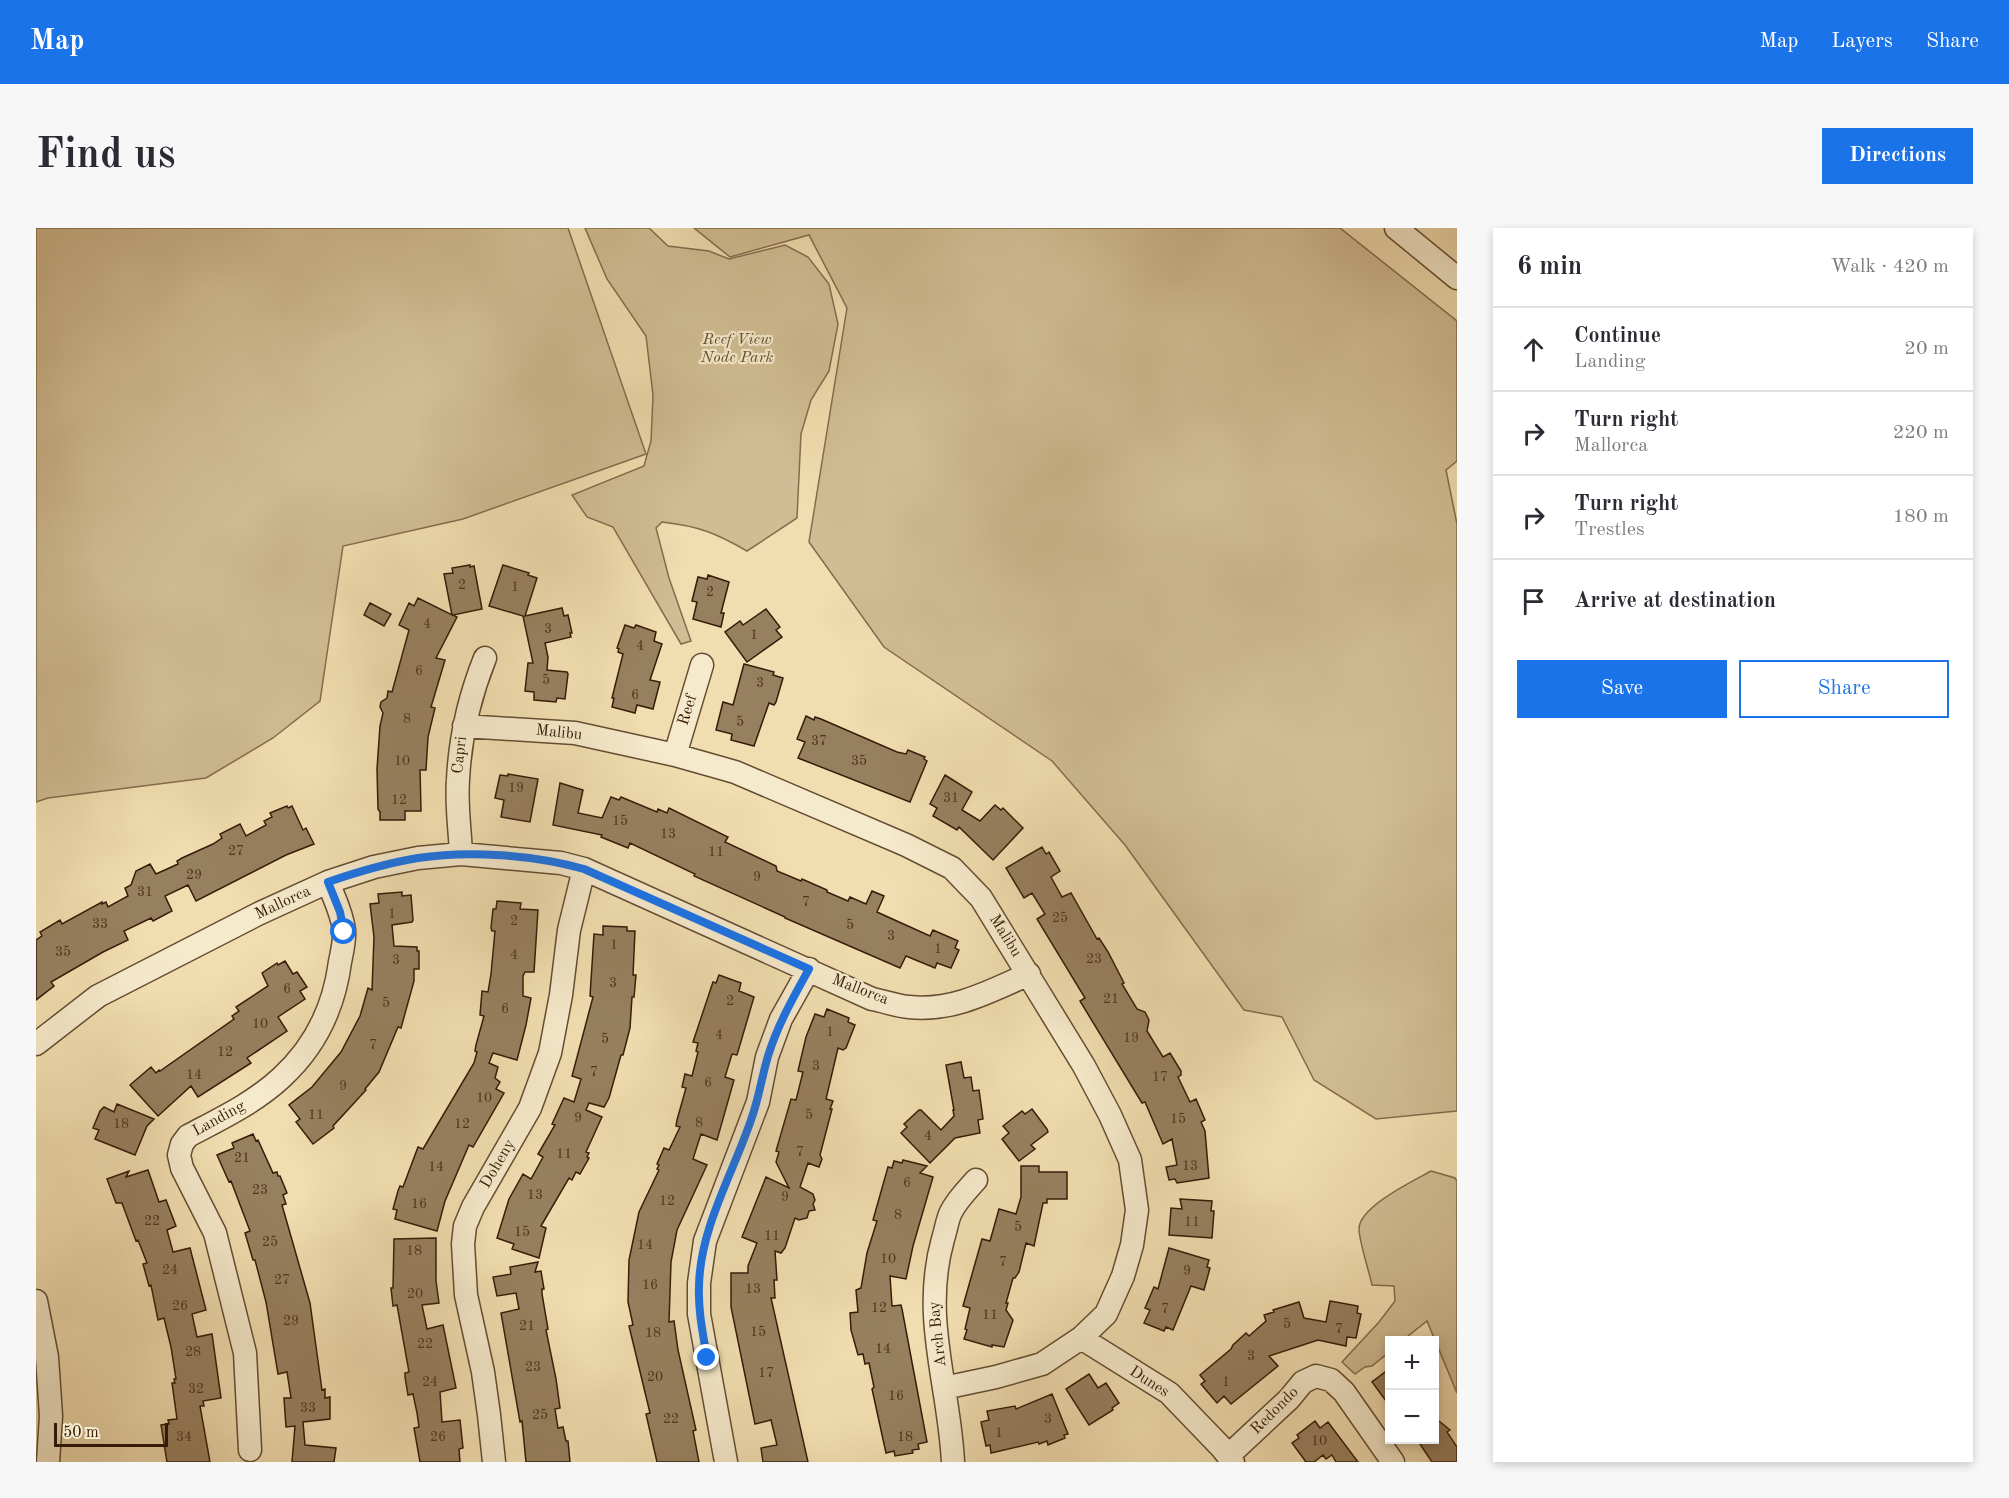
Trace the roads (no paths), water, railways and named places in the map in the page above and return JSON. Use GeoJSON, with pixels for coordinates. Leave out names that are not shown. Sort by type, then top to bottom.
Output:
{"type":"FeatureCollection","features":[{"type":"Feature","properties":{"kind":"street"},"geometry":{"type":"LineString","coordinates":[[1396,228],[1457,278]]}},
{"type":"Feature","properties":{"kind":"street","name":"Capri"},"geometry":{"type":"LineString","coordinates":[[461,854],[458,781],[464,726],[472,690],[485,658]]}},
{"type":"Feature","properties":{"kind":"street","name":"Reef"},"geometry":{"type":"LineString","coordinates":[[675,755],[702,665]]}},
{"type":"Feature","properties":{"kind":"street","name":"Malibu"},"geometry":{"type":"LineString","coordinates":[[464,726],[575,733],[675,755],[735,772],[906,845],[952,868],[981,898],[1084,1066],[1110,1115],[1130,1160],[1137,1210],[1132,1245],[1123,1276],[1107,1314],[1081,1338],[1042,1364],[944,1388]]}},
{"type":"Feature","properties":{"kind":"street","name":"Mallorca"},"geometry":{"type":"LineString","coordinates":[[36,1044],[98,996],[258,914],[328,882],[418,858],[461,854],[561,863],[584,869],[872,999],[909,1007],[944,1005],[975,999],[1029,974]]}},
{"type":"Feature","properties":{"kind":"street","name":"Doheny"},"geometry":{"type":"LineString","coordinates":[[494,1462],[484,1383],[466,1295],[463,1244],[465,1226],[473,1207],[530,1107],[550,1053],[561,995],[569,930],[584,869]]}},
{"type":"Feature","properties":{"kind":"street","name":"Landing"},"geometry":{"type":"LineString","coordinates":[[250,1450],[245,1353],[215,1233],[183,1168],[179,1155],[182,1144],[188,1136],[250,1102],[282,1077],[307,1048],[326,1020],[337,987],[344,932],[340,912],[328,882]]}},
{"type":"Feature","properties":{"kind":"street"},"geometry":{"type":"LineString","coordinates":[[726,1462],[699,1314],[699,1284],[705,1241],[758,1102],[767,1057],[781,1018],[809,969]]}},
{"type":"Feature","properties":{"kind":"street","name":"Arch Bay"},"geometry":{"type":"LineString","coordinates":[[953,1462],[952,1438],[933,1311],[934,1283],[951,1213],[976,1180]]}},
{"type":"Feature","properties":{"kind":"street"},"geometry":{"type":"LineString","coordinates":[[36,1301],[47,1357],[51,1416],[48,1462]]}},
{"type":"Feature","properties":{"kind":"street","name":"Dunes"},"geometry":{"type":"LineString","coordinates":[[1081,1338],[1169,1393],[1230,1459]]}},
{"type":"Feature","properties":{"kind":"street","name":"Redondo"},"geometry":{"type":"LineString","coordinates":[[1230,1459],[1303,1382],[1316,1376],[1331,1380],[1344,1392],[1393,1462]]}},
{"type":"Feature","properties":{"kind":"park label","name":"Reef View Node Park"},"geometry":{"type":"Point","coordinates":[737,349]}}]}
